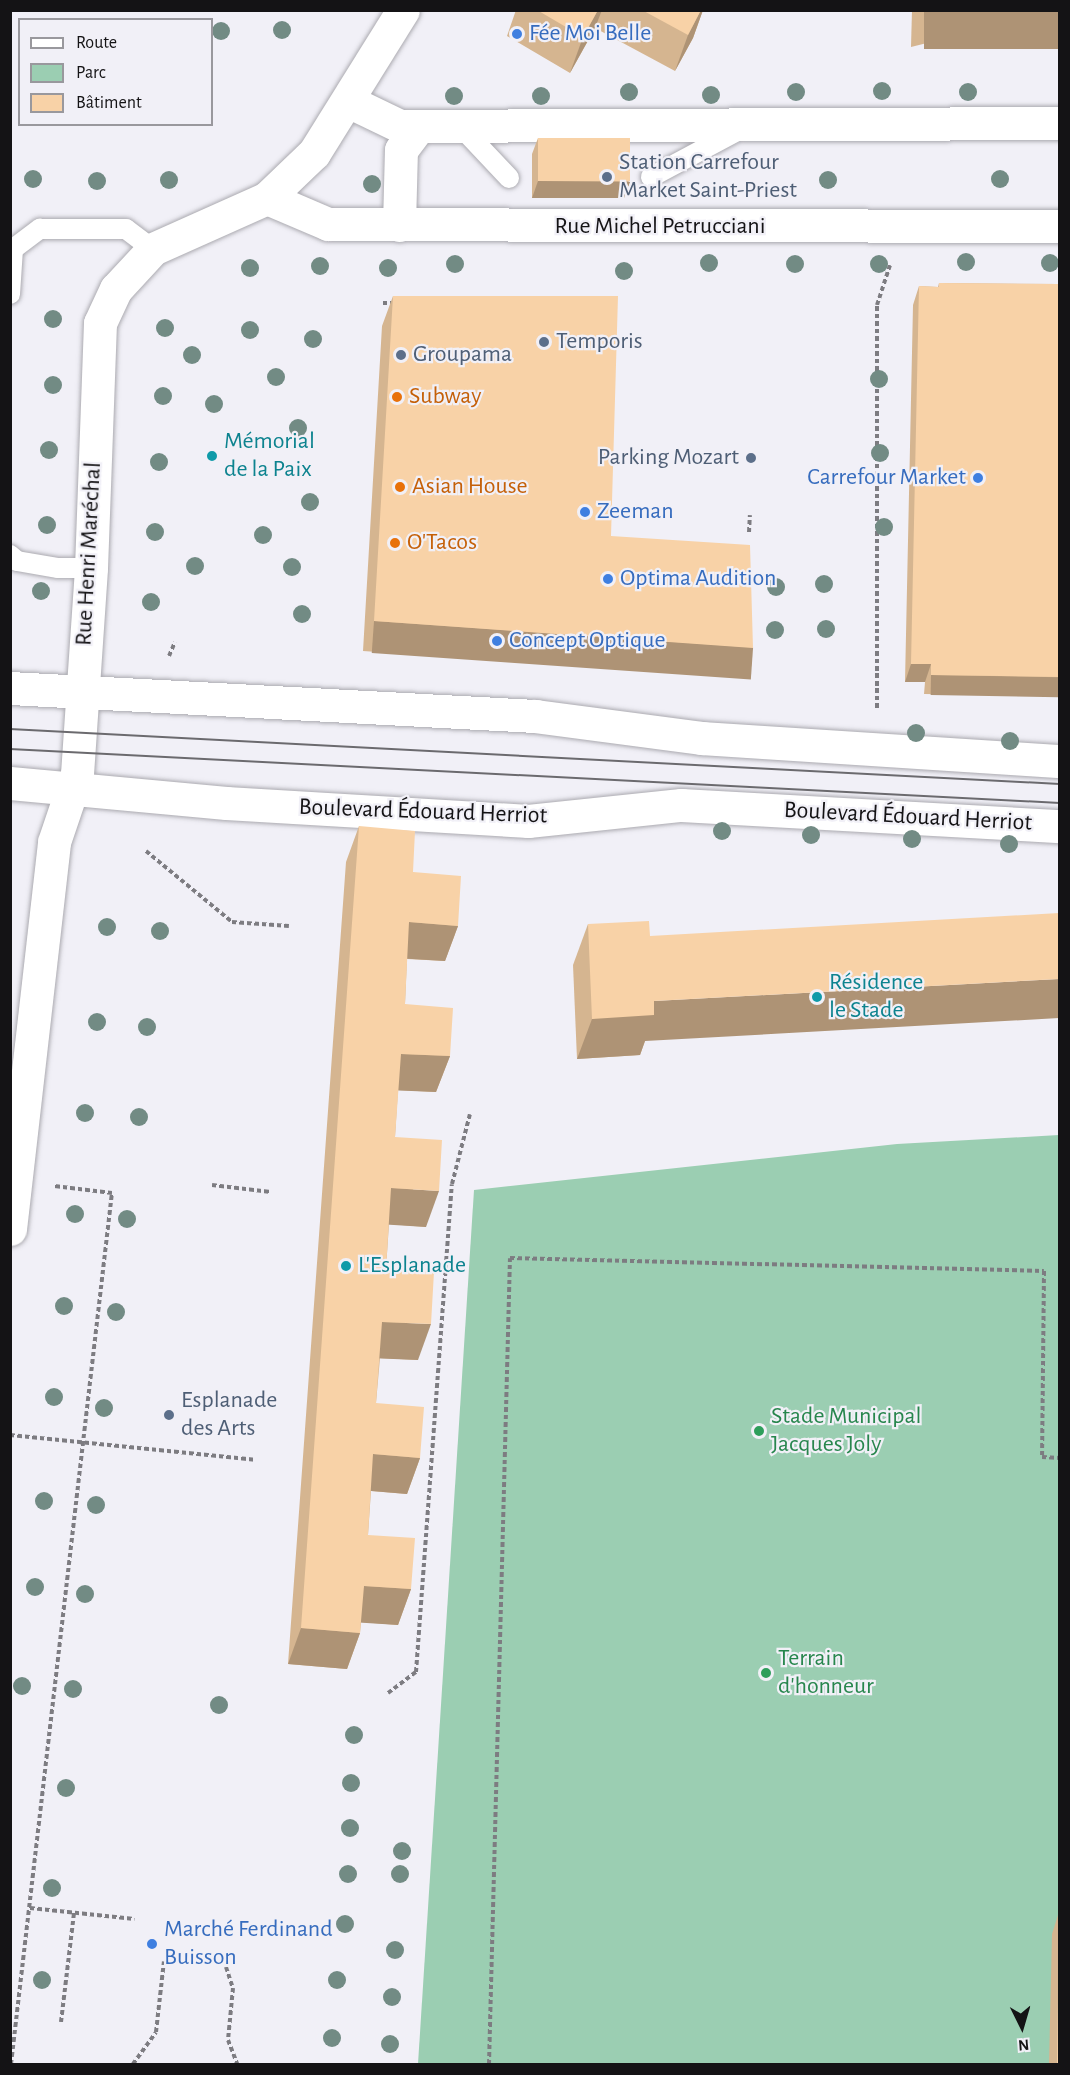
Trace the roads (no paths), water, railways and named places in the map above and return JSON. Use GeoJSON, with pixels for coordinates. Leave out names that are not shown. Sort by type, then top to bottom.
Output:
{"type":"FeatureCollection","features":[{"type":"Feature","properties":{"kind":"street","name":"Rue Henri Maréchal"},"geometry":{"type":"LineString","coordinates":[[10,1229],[54,842],[74,789],[91,568],[100,323],[116,289],[153,249],[267,198],[314,153],[403,10]]}},
{"type":"Feature","properties":{"kind":"street"},"geometry":{"type":"LineString","coordinates":[[348,101],[400,126],[1059,123]]}},
{"type":"Feature","properties":{"kind":"street"},"geometry":{"type":"LineString","coordinates":[[399,225],[401,150],[420,126]]}},
{"type":"Feature","properties":{"kind":"street","name":"Rue Michel Petrucciani"},"geometry":{"type":"LineString","coordinates":[[267,198],[328,224],[1059,226]]}},
{"type":"Feature","properties":{"kind":"street"},"geometry":{"type":"LineString","coordinates":[[10,688],[536,716],[702,738],[1059,761]]}},
{"type":"Feature","properties":{"kind":"street","name":"Boulevard Édouard Herriot"},"geometry":{"type":"LineString","coordinates":[[10,783],[226,803],[528,821],[681,805],[1059,825]]}},
{"type":"Feature","properties":{"kind":"lane"},"geometry":{"type":"LineString","coordinates":[[651,177],[748,125]]}},
{"type":"Feature","properties":{"kind":"lane"},"geometry":{"type":"LineString","coordinates":[[461,127],[509,178]]}},
{"type":"Feature","properties":{"kind":"lane"},"geometry":{"type":"LineString","coordinates":[[10,294],[13,249],[40,229],[126,230],[153,249]]}},
{"type":"Feature","properties":{"kind":"lane"},"geometry":{"type":"LineString","coordinates":[[10,555],[17,561],[58,568],[91,568]]}},
{"type":"Feature","properties":{"kind":"tram line"},"geometry":{"type":"LineString","coordinates":[[10,729],[1060,784]]}},
{"type":"Feature","properties":{"kind":"tram line"},"geometry":{"type":"LineString","coordinates":[[10,749],[1060,803]]}},
{"type":"Feature","properties":{"kind":"place","name":"Fée Moi Belle"},"geometry":{"type":"Point","coordinates":[517,34]}},
{"type":"Feature","properties":{"kind":"place","name":"Station Carrefour Market Saint-Priest"},"geometry":{"type":"Point","coordinates":[607,177]}},
{"type":"Feature","properties":{"kind":"place","name":"Temporis"},"geometry":{"type":"Point","coordinates":[544,342]}},
{"type":"Feature","properties":{"kind":"place","name":"Groupama"},"geometry":{"type":"Point","coordinates":[401,355]}},
{"type":"Feature","properties":{"kind":"place","name":"Subway"},"geometry":{"type":"Point","coordinates":[397,397]}},
{"type":"Feature","properties":{"kind":"place","name":"Mémorial de la Paix"},"geometry":{"type":"Point","coordinates":[212,456]}},
{"type":"Feature","properties":{"kind":"place","name":"Parking Mozart"},"geometry":{"type":"Point","coordinates":[751,458]}},
{"type":"Feature","properties":{"kind":"place","name":"Carrefour Market"},"geometry":{"type":"Point","coordinates":[978,478]}},
{"type":"Feature","properties":{"kind":"place","name":"Asian House"},"geometry":{"type":"Point","coordinates":[400,487]}},
{"type":"Feature","properties":{"kind":"place","name":"Zeeman"},"geometry":{"type":"Point","coordinates":[585,512]}},
{"type":"Feature","properties":{"kind":"place","name":"O'Tacos"},"geometry":{"type":"Point","coordinates":[395,543]}},
{"type":"Feature","properties":{"kind":"place","name":"Optima Audition"},"geometry":{"type":"Point","coordinates":[608,579]}},
{"type":"Feature","properties":{"kind":"place","name":"Concept Optique"},"geometry":{"type":"Point","coordinates":[497,641]}},
{"type":"Feature","properties":{"kind":"place","name":"Résidence le Stade"},"geometry":{"type":"Point","coordinates":[817,997]}},
{"type":"Feature","properties":{"kind":"place","name":"L'Esplanade"},"geometry":{"type":"Point","coordinates":[346,1266]}},
{"type":"Feature","properties":{"kind":"place","name":"Esplanade des Arts"},"geometry":{"type":"Point","coordinates":[169,1415]}},
{"type":"Feature","properties":{"kind":"place","name":"Stade Municipal Jacques Joly"},"geometry":{"type":"Point","coordinates":[759,1431]}},
{"type":"Feature","properties":{"kind":"place","name":"Terrain d'honneur"},"geometry":{"type":"Point","coordinates":[766,1673]}},
{"type":"Feature","properties":{"kind":"place","name":"Marché Ferdinand Buisson"},"geometry":{"type":"Point","coordinates":[152,1944]}}]}
